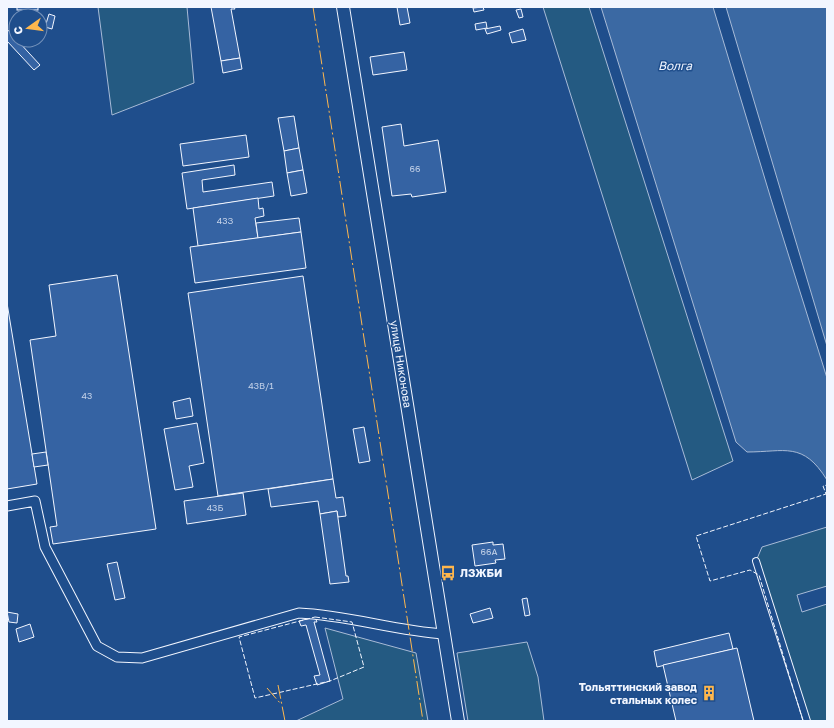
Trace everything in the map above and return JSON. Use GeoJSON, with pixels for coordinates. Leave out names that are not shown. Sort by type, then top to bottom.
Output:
{"type":"FeatureCollection","features":[{"type":"Feature","properties":{"kind":"main road","name":"улица Никонова"},"geometry":{"type":"LineString","coordinates":[[343,7],[458,721]]}},
{"type":"Feature","properties":{"kind":"street"},"geometry":{"type":"LineString","coordinates":[[7,506],[35,501],[45,547],[89,632],[97,646],[117,657],[142,658],[299,613],[317,614],[416,632],[444,634]]}},
{"type":"Feature","properties":{"kind":"street"},"geometry":{"type":"LineString","coordinates":[[756,561],[807,721]]}},
{"type":"Feature","properties":{"kind":"shaded area"},"geometry":{"type":"Polygon","coordinates":[[[98,7],[187,7],[194,83],[112,115],[98,7]]]}},
{"type":"Feature","properties":{"kind":"shaded area"},"geometry":{"type":"Polygon","coordinates":[[[543,7],[589,7],[733,461],[692,480],[543,7]]]}},
{"type":"Feature","properties":{"kind":"shaded area"},"geometry":{"type":"Polygon","coordinates":[[[827,527],[827,586],[797,595],[802,612],[827,604],[827,721],[806,721],[756,561],[762,547],[827,527]]]}},
{"type":"Feature","properties":{"kind":"shaded area"},"geometry":{"type":"Polygon","coordinates":[[[325,628],[416,653],[428,721],[296,721],[343,699],[325,628]]]}},
{"type":"Feature","properties":{"kind":"shaded area"},"geometry":{"type":"Polygon","coordinates":[[[527,642],[538,677],[544,721],[468,721],[457,653],[527,642]]]}},
{"type":"Feature","properties":{"kind":"water","name":"Волга"},"geometry":{"type":"Polygon","coordinates":[[[601,7],[713,7],[827,378],[827,480],[810,459],[801,454],[792,451],[747,452],[736,442],[601,7]]]}},
{"type":"Feature","properties":{"kind":"water"},"geometry":{"type":"Polygon","coordinates":[[[726,7],[827,7],[827,346],[726,7]]]}},
{"type":"Feature","properties":{"kind":"building"},"geometry":{"type":"Polygon","coordinates":[[[17,7],[38,7],[38,8],[17,7]]]}},
{"type":"Feature","properties":{"kind":"building"},"geometry":{"type":"Polygon","coordinates":[[[211,7],[234,7],[235,9],[231,9],[240,58],[221,61],[211,7]]]}},
{"type":"Feature","properties":{"kind":"building"},"geometry":{"type":"Polygon","coordinates":[[[397,7],[407,7],[410,23],[400,25],[397,7]]]}},
{"type":"Feature","properties":{"kind":"building"},"geometry":{"type":"Polygon","coordinates":[[[483,7],[484,10],[474,12],[473,8],[483,7]]]}},
{"type":"Feature","properties":{"kind":"building"},"geometry":{"type":"Polygon","coordinates":[[[521,9],[523,17],[519,18],[516,10],[521,9]]]}},
{"type":"Feature","properties":{"kind":"building"},"geometry":{"type":"Polygon","coordinates":[[[49,14],[55,16],[52,29],[48,28],[49,14]]]}},
{"type":"Feature","properties":{"kind":"building"},"geometry":{"type":"Polygon","coordinates":[[[486,22],[487,28],[476,30],[475,24],[486,22]]]}},
{"type":"Feature","properties":{"kind":"building"},"geometry":{"type":"Polygon","coordinates":[[[500,26],[501,30],[487,34],[485,29],[500,26]]]}},
{"type":"Feature","properties":{"kind":"building"},"geometry":{"type":"Polygon","coordinates":[[[7,29],[8,42],[7,41],[7,29]]]}},
{"type":"Feature","properties":{"kind":"building"},"geometry":{"type":"Polygon","coordinates":[[[523,29],[526,40],[512,43],[509,33],[523,29]]]}},
{"type":"Feature","properties":{"kind":"building"},"geometry":{"type":"Polygon","coordinates":[[[14,48],[24,48],[40,65],[34,70],[14,48]]]}},
{"type":"Feature","properties":{"kind":"building"},"geometry":{"type":"Polygon","coordinates":[[[404,52],[407,70],[373,75],[370,57],[404,52]]]}},
{"type":"Feature","properties":{"kind":"building"},"geometry":{"type":"Polygon","coordinates":[[[240,58],[242,69],[223,73],[221,61],[240,58]]]}},
{"type":"Feature","properties":{"kind":"building"},"geometry":{"type":"Polygon","coordinates":[[[294,116],[299,148],[284,151],[278,118],[294,116]]]}},
{"type":"Feature","properties":{"kind":"building"},"geometry":{"type":"Polygon","coordinates":[[[401,124],[404,146],[438,140],[446,192],[412,197],[411,194],[392,196],[382,127],[401,124]]]}},
{"type":"Feature","properties":{"kind":"building"},"geometry":{"type":"Polygon","coordinates":[[[246,135],[249,157],[183,166],[180,144],[246,135]]]}},
{"type":"Feature","properties":{"kind":"building"},"geometry":{"type":"Polygon","coordinates":[[[299,148],[303,170],[287,173],[284,151],[299,148]]]}},
{"type":"Feature","properties":{"kind":"building"},"geometry":{"type":"Polygon","coordinates":[[[234,165],[235,175],[202,180],[203,192],[272,182],[274,196],[187,209],[182,173],[234,165]]]}},
{"type":"Feature","properties":{"kind":"building"},"geometry":{"type":"Polygon","coordinates":[[[303,170],[307,193],[291,196],[287,173],[303,170]]]}},
{"type":"Feature","properties":{"kind":"building"},"geometry":{"type":"Polygon","coordinates":[[[258,198],[259,209],[263,208],[264,216],[255,218],[258,238],[198,246],[193,208],[258,198]]]}},
{"type":"Feature","properties":{"kind":"building"},"geometry":{"type":"Polygon","coordinates":[[[299,218],[301,232],[258,238],[256,223],[299,218]]]}},
{"type":"Feature","properties":{"kind":"building"},"geometry":{"type":"Polygon","coordinates":[[[301,232],[306,268],[195,283],[190,247],[301,232]]]}},
{"type":"Feature","properties":{"kind":"building"},"geometry":{"type":"Polygon","coordinates":[[[117,275],[156,529],[53,544],[50,527],[57,526],[30,340],[56,336],[49,285],[117,275]]]}},
{"type":"Feature","properties":{"kind":"building"},"geometry":{"type":"Polygon","coordinates":[[[303,276],[333,479],[218,496],[188,293],[303,276]]]}},
{"type":"Feature","properties":{"kind":"building"},"geometry":{"type":"Polygon","coordinates":[[[7,303],[37,484],[7,489],[7,303]]]}},
{"type":"Feature","properties":{"kind":"building"},"geometry":{"type":"Polygon","coordinates":[[[190,398],[193,416],[176,419],[173,402],[190,398]]]}},
{"type":"Feature","properties":{"kind":"building"},"geometry":{"type":"Polygon","coordinates":[[[197,423],[204,463],[189,466],[193,487],[175,490],[164,429],[197,423]]]}},
{"type":"Feature","properties":{"kind":"building"},"geometry":{"type":"Polygon","coordinates":[[[364,427],[370,461],[359,463],[353,429],[364,427]]]}},
{"type":"Feature","properties":{"kind":"building"},"geometry":{"type":"Polygon","coordinates":[[[46,452],[48,465],[34,467],[32,454],[46,452]]]}},
{"type":"Feature","properties":{"kind":"building"},"geometry":{"type":"Polygon","coordinates":[[[333,479],[336,498],[343,497],[346,516],[338,517],[337,511],[320,514],[318,501],[271,507],[268,489],[333,479]]]}},
{"type":"Feature","properties":{"kind":"building"},"geometry":{"type":"Polygon","coordinates":[[[243,493],[246,515],[187,524],[184,501],[243,493]]]}},
{"type":"Feature","properties":{"kind":"building"},"geometry":{"type":"Polygon","coordinates":[[[337,511],[346,576],[348,576],[349,582],[330,584],[320,514],[337,511]]]}},
{"type":"Feature","properties":{"kind":"building"},"geometry":{"type":"Polygon","coordinates":[[[493,542],[493,545],[503,544],[505,559],[495,560],[496,563],[475,566],[472,545],[493,542]]]}},
{"type":"Feature","properties":{"kind":"building"},"geometry":{"type":"Polygon","coordinates":[[[117,562],[125,598],[115,600],[107,564],[117,562]]]}},
{"type":"Feature","properties":{"kind":"building"},"geometry":{"type":"Polygon","coordinates":[[[527,598],[530,615],[525,616],[522,599],[527,598]]]}},
{"type":"Feature","properties":{"kind":"building"},"geometry":{"type":"Polygon","coordinates":[[[490,608],[493,618],[473,623],[470,614],[490,608]]]}},
{"type":"Feature","properties":{"kind":"building"},"geometry":{"type":"Polygon","coordinates":[[[7,612],[18,614],[17,623],[9,622],[7,612]]]}},
{"type":"Feature","properties":{"kind":"building"},"geometry":{"type":"Polygon","coordinates":[[[315,617],[317,622],[314,622],[330,681],[317,685],[314,676],[320,675],[306,625],[301,626],[299,621],[315,617]]]}},
{"type":"Feature","properties":{"kind":"building"},"geometry":{"type":"Polygon","coordinates":[[[30,624],[34,637],[19,642],[16,629],[30,624]]]}},
{"type":"Feature","properties":{"kind":"building"},"geometry":{"type":"Polygon","coordinates":[[[729,633],[733,649],[657,667],[654,651],[729,633]]]}},
{"type":"Feature","properties":{"kind":"building","name":"Тольяттинский завод стальных колес"},"geometry":{"type":"Polygon","coordinates":[[[737,648],[754,721],[676,721],[663,665],[737,648]]]}},
{"type":"Feature","properties":{"kind":"fence"},"geometry":{"type":"LineString","coordinates":[[803,721],[759,575],[750,570],[710,581],[696,536],[826,494],[823,486],[827,485]]}},
{"type":"Feature","properties":{"kind":"fence"},"geometry":{"type":"LineString","coordinates":[[315,617],[352,622],[364,667],[330,681],[255,698],[239,637],[315,617]]}},
{"type":"Feature","properties":{"kind":"power"},"geometry":{"type":"LineString","coordinates":[[313,7],[423,721]]}},
{"type":"Feature","properties":{"kind":"power"},"geometry":{"type":"LineString","coordinates":[[278,685],[285,721]]}},
{"type":"Feature","properties":{"kind":"power"},"geometry":{"type":"LineString","coordinates":[[267,688],[280,703]]}},
{"type":"Feature","properties":{"kind":"place","name":"ЛЗЖБИ"},"geometry":{"type":"Point","coordinates":[448,573]}},
{"type":"Feature","properties":{"kind":"place","name":"Тольяттинский завод стальных колес"},"geometry":{"type":"Point","coordinates":[709,693]}}]}
